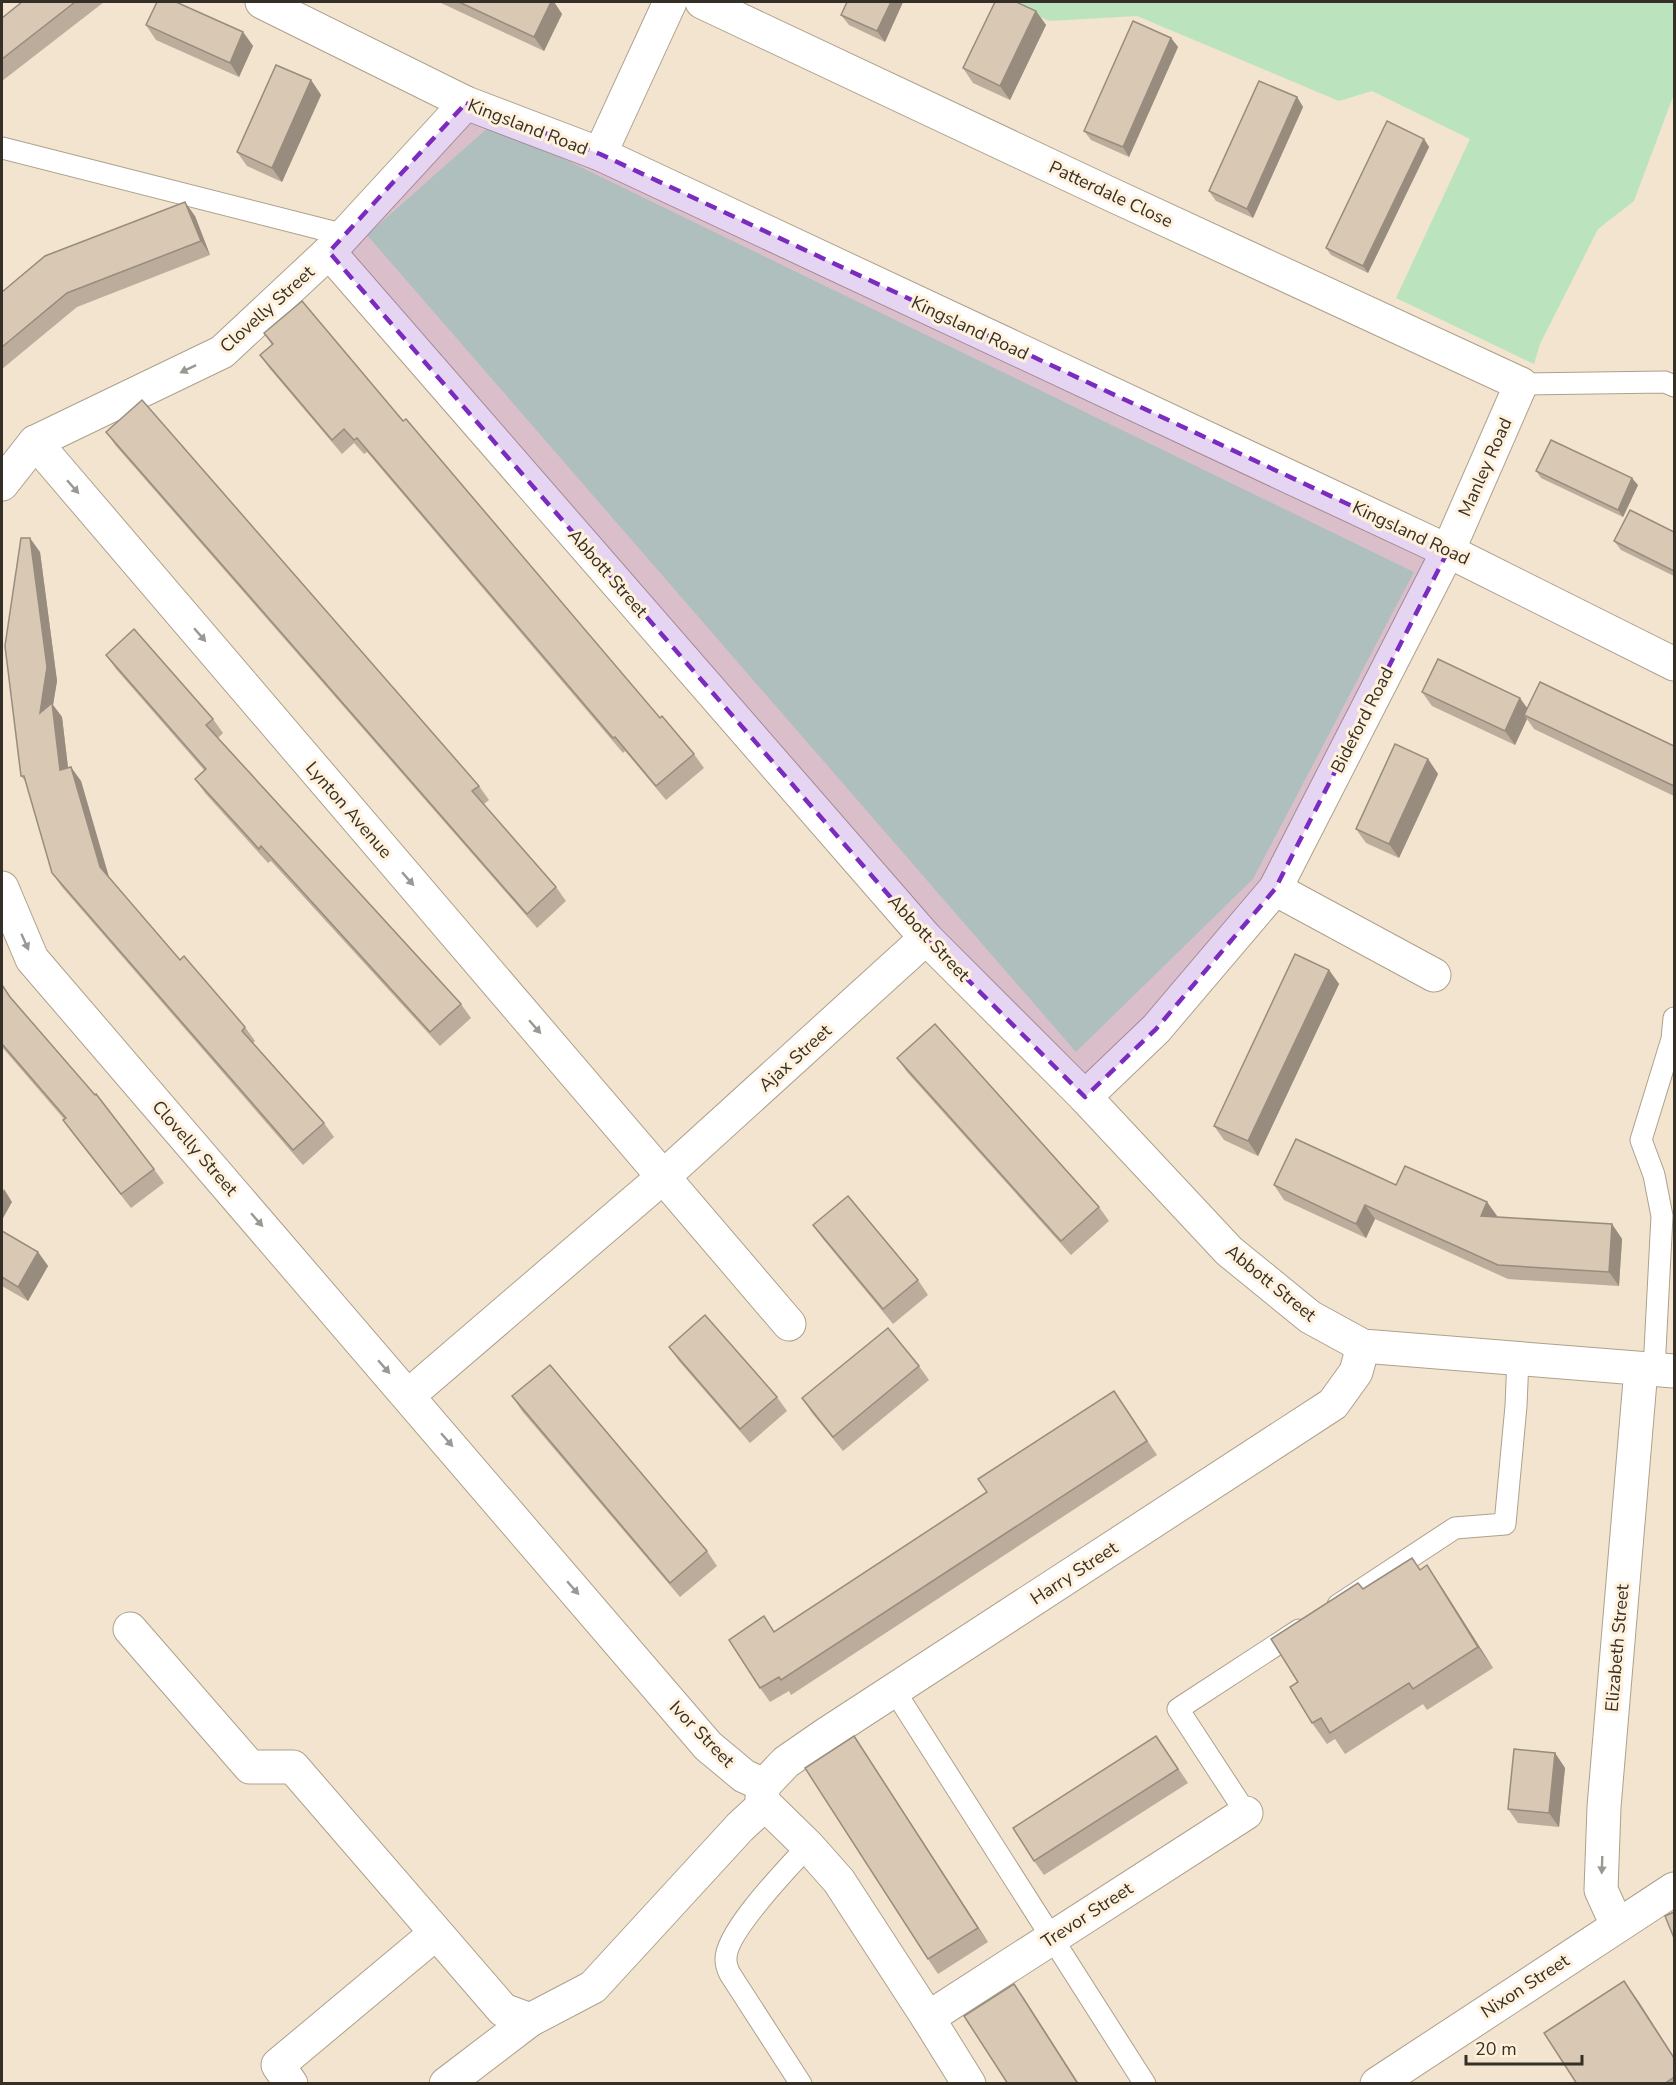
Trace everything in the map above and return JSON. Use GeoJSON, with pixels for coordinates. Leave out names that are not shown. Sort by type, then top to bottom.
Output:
{"type":"FeatureCollection","features":[{"type":"Feature","properties":{"kind":"street","name":"Kingsland Road"},"geometry":{"type":"LineString","coordinates":[[262,2],[466,103],[600,154],[1448,551],[1674,664]]}},
{"type":"Feature","properties":{"kind":"street"},"geometry":{"type":"LineString","coordinates":[[600,154],[669,2]]}},
{"type":"Feature","properties":{"kind":"street","name":"Patterdale Close"},"geometry":{"type":"LineString","coordinates":[[702,2],[1521,384]]}},
{"type":"Feature","properties":{"kind":"street","name":"Clovelly Street"},"geometry":{"type":"LineString","coordinates":[[2,484],[35,442],[222,352],[337,244],[466,103]]}},
{"type":"Feature","properties":{"kind":"street","name":"Abbott Street"},"geometry":{"type":"LineString","coordinates":[[337,244],[926,938],[1085,1097],[1229,1251],[1310,1317],[1363,1346],[1656,1370]]}},
{"type":"Feature","properties":{"kind":"street","name":"Manley Road"},"geometry":{"type":"LineString","coordinates":[[1448,551],[1521,384]]}},
{"type":"Feature","properties":{"kind":"street","name":"Lynton Avenue"},"geometry":{"type":"LineString","coordinates":[[35,442],[663,1177]]}},
{"type":"Feature","properties":{"kind":"street","name":"Bideford Road"},"geometry":{"type":"LineString","coordinates":[[1085,1097],[1156,1029],[1275,889],[1448,551]]}},
{"type":"Feature","properties":{"kind":"street","name":"Clovelly Street"},"geometry":{"type":"LineString","coordinates":[[2,888],[32,959],[409,1395]]}},
{"type":"Feature","properties":{"kind":"street"},"geometry":{"type":"LineString","coordinates":[[1275,889],[1434,975]]}},
{"type":"Feature","properties":{"kind":"street","name":"Ajax Street"},"geometry":{"type":"LineString","coordinates":[[409,1395],[663,1177],[926,938]]}},
{"type":"Feature","properties":{"kind":"street"},"geometry":{"type":"LineString","coordinates":[[663,1177],[789,1324]]}},
{"type":"Feature","properties":{"kind":"street","name":"Harry Street"},"geometry":{"type":"LineString","coordinates":[[446,2084],[531,2020],[593,1987],[740,1827],[765,1795],[786,1762],[1333,1404],[1356,1372],[1363,1346]]}},
{"type":"Feature","properties":{"kind":"street","name":"Elizabeth Street"},"geometry":{"type":"LineString","coordinates":[[1617,1925],[1601,1890],[1604,1807],[1656,1370]]}},
{"type":"Feature","properties":{"kind":"street","name":"Ivor Street"},"geometry":{"type":"LineString","coordinates":[[409,1395],[708,1746],[765,1795],[839,1881],[969,2084]]}},
{"type":"Feature","properties":{"kind":"street"},"geometry":{"type":"LineString","coordinates":[[130,1629],[250,1767],[293,1767],[503,2010],[531,2020]]}},
{"type":"Feature","properties":{"kind":"street","name":"Trevor Street"},"geometry":{"type":"LineString","coordinates":[[928,2018],[1245,1813]]}},
{"type":"Feature","properties":{"kind":"street","name":"Nixon Street"},"geometry":{"type":"LineString","coordinates":[[1377,2084],[1674,1889]]}},
{"type":"Feature","properties":{"kind":"street"},"geometry":{"type":"LineString","coordinates":[[291,2084],[278,2065],[436,1933]]}},
{"type":"Feature","properties":{"kind":"lane"},"geometry":{"type":"LineString","coordinates":[[2,148],[337,244]]}},
{"type":"Feature","properties":{"kind":"lane"},"geometry":{"type":"LineString","coordinates":[[1521,384],[1665,382],[1674,386]]}},
{"type":"Feature","properties":{"kind":"lane"},"geometry":{"type":"LineString","coordinates":[[1656,1370],[1662,1216],[1654,1175],[1641,1140],[1672,1039],[1674,1018]]}},
{"type":"Feature","properties":{"kind":"lane"},"geometry":{"type":"LineString","coordinates":[[1245,1813],[1178,1709],[1455,1528],[1506,1524],[1518,1358]]}},
{"type":"Feature","properties":{"kind":"lane"},"geometry":{"type":"LineString","coordinates":[[894,1690],[1145,2084]]}},
{"type":"Feature","properties":{"kind":"lane"},"geometry":{"type":"LineString","coordinates":[[801,2084],[730,1974],[725,1958],[745,1916],[808,1846]]}},
{"type":"Feature","properties":{"kind":"highlighted area"},"geometry":{"type":"Polygon","coordinates":[[[466,103],[600,154],[1448,551],[1275,889],[1156,1029],[1085,1097],[926,938],[329,252],[466,103]]]}},
{"type":"Feature","properties":{"kind":"green space"},"geometry":{"type":"Polygon","coordinates":[[[1010,2],[1674,2],[1674,94],[1634,201],[1598,229],[1540,344],[1534,364],[1396,298],[1470,139],[1372,91],[1339,101],[1137,16],[1049,21],[1010,2]]]}},
{"type":"Feature","properties":{"kind":"green space"},"geometry":{"type":"Polygon","coordinates":[[[492,124],[1414,572],[1253,879],[1076,1052],[367,235],[492,124]]]}},
{"type":"Feature","properties":{"kind":"building"},"geometry":{"type":"Polygon","coordinates":[[[22,2],[75,2],[2,59],[2,18],[22,2]]]}},
{"type":"Feature","properties":{"kind":"building"},"geometry":{"type":"Polygon","coordinates":[[[157,2],[176,2],[243,32],[230,63],[146,25],[157,2]]]}},
{"type":"Feature","properties":{"kind":"building"},"geometry":{"type":"Polygon","coordinates":[[[459,2],[551,2],[534,37],[459,2]]]}},
{"type":"Feature","properties":{"kind":"building"},"geometry":{"type":"Polygon","coordinates":[[[847,2],[891,2],[877,31],[841,15],[847,2]]]}},
{"type":"Feature","properties":{"kind":"building"},"geometry":{"type":"Polygon","coordinates":[[[995,2],[1016,2],[1036,11],[1000,86],[963,68],[995,2]]]}},
{"type":"Feature","properties":{"kind":"building"},"geometry":{"type":"Polygon","coordinates":[[[1133,21],[1171,38],[1123,147],[1084,131],[1133,21]]]}},
{"type":"Feature","properties":{"kind":"building"},"geometry":{"type":"Polygon","coordinates":[[[276,65],[311,80],[272,168],[237,152],[276,65]]]}},
{"type":"Feature","properties":{"kind":"building"},"geometry":{"type":"Polygon","coordinates":[[[1259,81],[1297,97],[1247,209],[1209,191],[1259,81]]]}},
{"type":"Feature","properties":{"kind":"building"},"geometry":{"type":"Polygon","coordinates":[[[1387,121],[1424,139],[1363,266],[1326,248],[1387,121]]]}},
{"type":"Feature","properties":{"kind":"building"},"geometry":{"type":"Polygon","coordinates":[[[185,202],[201,241],[67,293],[2,347],[2,292],[45,256],[185,202]]]}},
{"type":"Feature","properties":{"kind":"building"},"geometry":{"type":"Polygon","coordinates":[[[302,301],[403,421],[406,419],[660,718],[662,716],[694,754],[656,786],[357,438],[354,440],[344,429],[332,440],[260,355],[273,344],[264,333],[302,301]]]}},
{"type":"Feature","properties":{"kind":"building"},"geometry":{"type":"Polygon","coordinates":[[[142,400],[479,786],[472,791],[556,887],[527,914],[106,432],[142,400]]]}},
{"type":"Feature","properties":{"kind":"building"},"geometry":{"type":"Polygon","coordinates":[[[1551,440],[1632,478],[1618,510],[1536,471],[1551,440]]]}},
{"type":"Feature","properties":{"kind":"building"},"geometry":{"type":"Polygon","coordinates":[[[1630,510],[1674,532],[1674,571],[1614,541],[1630,510]]]}},
{"type":"Feature","properties":{"kind":"building"},"geometry":{"type":"Polygon","coordinates":[[[21,538],[30,538],[47,667],[40,713],[52,703],[60,770],[71,767],[100,867],[180,960],[184,956],[245,1027],[242,1031],[324,1123],[293,1150],[52,873],[24,776],[21,776],[5,646],[21,538]]]}},
{"type":"Feature","properties":{"kind":"building"},"geometry":{"type":"Polygon","coordinates":[[[134,629],[213,719],[206,725],[461,1004],[430,1032],[261,846],[259,849],[195,779],[206,769],[106,655],[134,629]]]}},
{"type":"Feature","properties":{"kind":"building"},"geometry":{"type":"Polygon","coordinates":[[[1438,659],[1520,698],[1505,731],[1422,692],[1438,659]]]}},
{"type":"Feature","properties":{"kind":"building"},"geometry":{"type":"Polygon","coordinates":[[[1540,682],[1674,746],[1674,786],[1524,715],[1540,682]]]}},
{"type":"Feature","properties":{"kind":"building"},"geometry":{"type":"Polygon","coordinates":[[[1395,744],[1428,759],[1389,844],[1356,829],[1395,744]]]}},
{"type":"Feature","properties":{"kind":"building"},"geometry":{"type":"Polygon","coordinates":[[[1295,954],[1329,970],[1248,1141],[1214,1126],[1295,954]]]}},
{"type":"Feature","properties":{"kind":"building"},"geometry":{"type":"Polygon","coordinates":[[[2,985],[96,1094],[154,1169],[121,1194],[63,1120],[66,1118],[2,1044],[2,985]]]}},
{"type":"Feature","properties":{"kind":"building"},"geometry":{"type":"Polygon","coordinates":[[[935,1024],[1099,1207],[1061,1241],[897,1058],[935,1024]]]}},
{"type":"Feature","properties":{"kind":"building"},"geometry":{"type":"Polygon","coordinates":[[[1296,1139],[1396,1185],[1405,1166],[1487,1202],[1481,1216],[1612,1224],[1609,1272],[1498,1265],[1365,1205],[1356,1224],[1274,1185],[1296,1139]]]}},
{"type":"Feature","properties":{"kind":"building"},"geometry":{"type":"Polygon","coordinates":[[[848,1196],[918,1280],[883,1309],[813,1225],[848,1196]]]}},
{"type":"Feature","properties":{"kind":"building"},"geometry":{"type":"Polygon","coordinates":[[[2,1231],[38,1252],[18,1287],[2,1277],[2,1231]]]}},
{"type":"Feature","properties":{"kind":"building"},"geometry":{"type":"Polygon","coordinates":[[[705,1315],[777,1397],[740,1429],[669,1347],[705,1315]]]}},
{"type":"Feature","properties":{"kind":"building"},"geometry":{"type":"Polygon","coordinates":[[[888,1328],[919,1366],[833,1437],[802,1398],[888,1328]]]}},
{"type":"Feature","properties":{"kind":"building"},"geometry":{"type":"Polygon","coordinates":[[[550,1365],[707,1551],[670,1583],[512,1396],[550,1365]]]}},
{"type":"Feature","properties":{"kind":"building"},"geometry":{"type":"Polygon","coordinates":[[[1114,1391],[1147,1441],[781,1680],[779,1677],[760,1688],[729,1640],[764,1616],[774,1632],[987,1492],[978,1479],[1114,1391]]]}},
{"type":"Feature","properties":{"kind":"building"},"geometry":{"type":"Polygon","coordinates":[[[1412,1558],[1420,1570],[1427,1565],[1478,1647],[1413,1689],[1409,1683],[1330,1733],[1321,1718],[1312,1723],[1290,1687],[1298,1682],[1271,1639],[1358,1583],[1363,1589],[1412,1558]]]}},
{"type":"Feature","properties":{"kind":"building"},"geometry":{"type":"Polygon","coordinates":[[[854,1736],[978,1928],[928,1959],[805,1768],[854,1736]]]}},
{"type":"Feature","properties":{"kind":"building"},"geometry":{"type":"Polygon","coordinates":[[[1156,1736],[1178,1769],[1034,1861],[1013,1828],[1156,1736]]]}},
{"type":"Feature","properties":{"kind":"building"},"geometry":{"type":"Polygon","coordinates":[[[1514,1749],[1555,1753],[1549,1813],[1508,1809],[1514,1749]]]}},
{"type":"Feature","properties":{"kind":"building"},"geometry":{"type":"Polygon","coordinates":[[[1674,1912],[1674,1938],[1665,1916],[1674,1912]]]}},
{"type":"Feature","properties":{"kind":"building"},"geometry":{"type":"Polygon","coordinates":[[[1624,1981],[1674,2058],[1674,2077],[1664,2084],[1577,2084],[1544,2033],[1624,1981]]]}},
{"type":"Feature","properties":{"kind":"building"},"geometry":{"type":"Polygon","coordinates":[[[1014,1984],[1078,2084],[1008,2084],[964,2016],[1014,1984]]]}}]}
